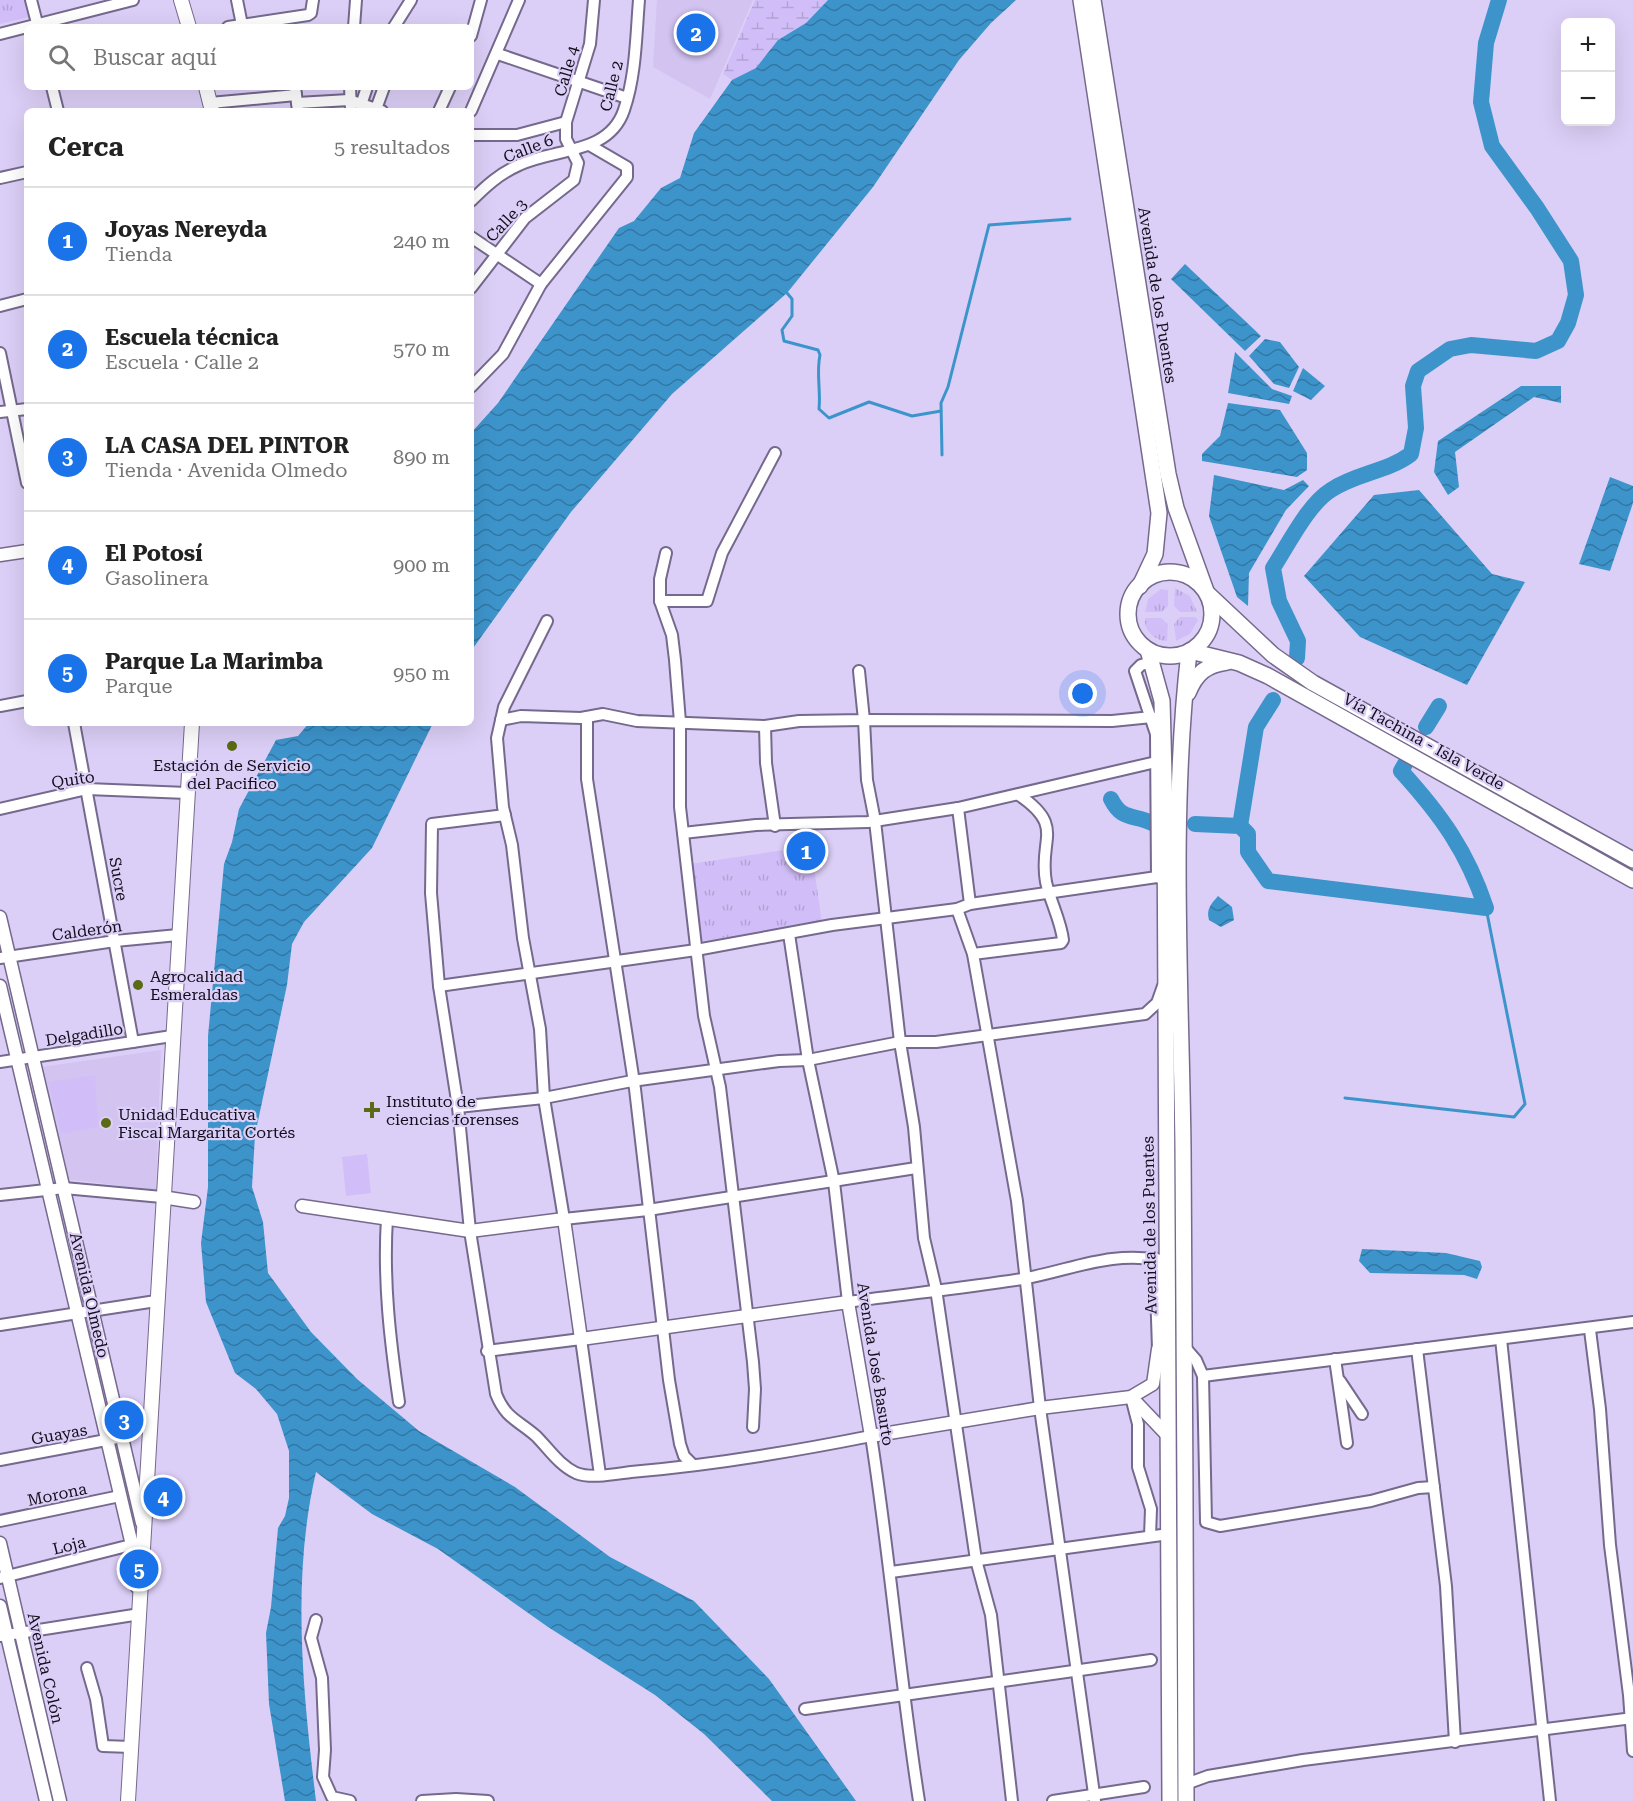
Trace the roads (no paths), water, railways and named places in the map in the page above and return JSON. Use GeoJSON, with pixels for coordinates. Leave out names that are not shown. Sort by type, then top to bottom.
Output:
{"type":"FeatureCollection","features":[{"type":"Feature","properties":{"kind":"main road"},"geometry":{"type":"LineString","coordinates":[[181,0],[188,24]]}},
{"type":"Feature","properties":{"kind":"main road","name":"Avenida de los Puentes"},"geometry":{"type":"LineString","coordinates":[[1081,0],[1094,42],[1168,474],[1176,508],[1210,595]]}},
{"type":"Feature","properties":{"kind":"main road","name":"Avenida de los Puentes"},"geometry":{"type":"LineString","coordinates":[[1093,0],[1094,42],[1159,513],[1155,554],[1140,586]]}},
{"type":"Feature","properties":{"kind":"main road"},"geometry":{"type":"LineString","coordinates":[[207,90],[211,107]]}},
{"type":"Feature","properties":{"kind":"main road"},"geometry":{"type":"LineString","coordinates":[[1171,572],[1191,577],[1210,595],[1213,611],[1212,623],[1204,640],[1189,652],[1170,656],[1150,656],[1133,634],[1129,620],[1131,598],[1140,586],[1157,574],[1171,572]]}},
{"type":"Feature","properties":{"kind":"main road","name":"Vía Tachina - Isla Verde"},"geometry":{"type":"LineString","coordinates":[[1210,595],[1273,655],[1313,683],[1633,860]]}},
{"type":"Feature","properties":{"kind":"main road","name":"Avenida de los Puentes"},"geometry":{"type":"LineString","coordinates":[[1170,1346],[1185,1231],[1179,815],[1182,707],[1189,652]]}},
{"type":"Feature","properties":{"kind":"main road","name":"Vía Tachina - Isla Verde"},"geometry":{"type":"LineString","coordinates":[[1189,652],[1239,663],[1305,696],[1633,880]]}},
{"type":"Feature","properties":{"kind":"main road","name":"Avenida de los Puentes"},"geometry":{"type":"LineString","coordinates":[[1150,656],[1162,700],[1160,878],[1165,978],[1161,1260],[1176,1438],[1186,1801]]}},
{"type":"Feature","properties":{"kind":"main road"},"geometry":{"type":"LineString","coordinates":[[1182,707],[1192,682],[1203,669],[1216,663],[1239,663]]}},
{"type":"Feature","properties":{"kind":"main road"},"geometry":{"type":"LineString","coordinates":[[128,1801],[140,1614],[140,1540],[192,726]]}},
{"type":"Feature","properties":{"kind":"main road","name":"Avenida de los Puentes"},"geometry":{"type":"LineString","coordinates":[[1170,1801],[1169,1534],[1176,1438]]}},
{"type":"Feature","properties":{"kind":"street"},"geometry":{"type":"LineString","coordinates":[[31,0],[37,24]]}},
{"type":"Feature","properties":{"kind":"street"},"geometry":{"type":"LineString","coordinates":[[44,24],[134,0]]}},
{"type":"Feature","properties":{"kind":"street"},"geometry":{"type":"LineString","coordinates":[[235,24],[237,0]]}},
{"type":"Feature","properties":{"kind":"street"},"geometry":{"type":"LineString","coordinates":[[268,24],[284,23],[310,14],[312,0]]}},
{"type":"Feature","properties":{"kind":"street"},"geometry":{"type":"LineString","coordinates":[[354,24],[356,0]]}},
{"type":"Feature","properties":{"kind":"street"},"geometry":{"type":"LineString","coordinates":[[396,24],[411,0]]}},
{"type":"Feature","properties":{"kind":"street"},"geometry":{"type":"LineString","coordinates":[[474,25],[481,0]]}},
{"type":"Feature","properties":{"kind":"street"},"geometry":{"type":"LineString","coordinates":[[472,108],[498,54],[519,0]]}},
{"type":"Feature","properties":{"kind":"street","name":"Calle 4"},"geometry":{"type":"LineString","coordinates":[[570,149],[566,139],[566,122],[590,44],[594,0]]}},
{"type":"Feature","properties":{"kind":"street","name":"Calle 2"},"geometry":{"type":"LineString","coordinates":[[570,149],[591,146],[613,131],[624,112],[639,0]]}},
{"type":"Feature","properties":{"kind":"street"},"geometry":{"type":"LineString","coordinates":[[0,34],[24,29]]}},
{"type":"Feature","properties":{"kind":"street"},"geometry":{"type":"LineString","coordinates":[[498,54],[627,98]]}},
{"type":"Feature","properties":{"kind":"street"},"geometry":{"type":"LineString","coordinates":[[53,90],[57,108]]}},
{"type":"Feature","properties":{"kind":"street"},"geometry":{"type":"LineString","coordinates":[[250,90],[252,99]]}},
{"type":"Feature","properties":{"kind":"street"},"geometry":{"type":"LineString","coordinates":[[350,90],[350,106]]}},
{"type":"Feature","properties":{"kind":"street"},"geometry":{"type":"LineString","coordinates":[[361,105],[367,90]]}},
{"type":"Feature","properties":{"kind":"street"},"geometry":{"type":"LineString","coordinates":[[379,108],[383,90]]}},
{"type":"Feature","properties":{"kind":"street"},"geometry":{"type":"LineString","coordinates":[[440,108],[449,90]]}},
{"type":"Feature","properties":{"kind":"street"},"geometry":{"type":"LineString","coordinates":[[211,107],[252,99],[297,99],[372,108]]}},
{"type":"Feature","properties":{"kind":"street"},"geometry":{"type":"LineString","coordinates":[[474,135],[517,135],[566,122]]}},
{"type":"Feature","properties":{"kind":"street"},"geometry":{"type":"LineString","coordinates":[[474,384],[503,354],[541,284],[628,174],[627,167],[591,146]]}},
{"type":"Feature","properties":{"kind":"street","name":"Calle 6"},"geometry":{"type":"LineString","coordinates":[[474,198],[493,179],[520,164],[570,149]]}},
{"type":"Feature","properties":{"kind":"street","name":"Calle 3"},"geometry":{"type":"LineString","coordinates":[[474,284],[525,218],[574,180],[578,164],[570,149]]}},
{"type":"Feature","properties":{"kind":"street"},"geometry":{"type":"LineString","coordinates":[[0,178],[24,173]]}},
{"type":"Feature","properties":{"kind":"street"},"geometry":{"type":"LineString","coordinates":[[474,239],[494,255],[541,284]]}},
{"type":"Feature","properties":{"kind":"street"},"geometry":{"type":"LineString","coordinates":[[0,306],[24,299]]}},
{"type":"Feature","properties":{"kind":"street"},"geometry":{"type":"LineString","coordinates":[[0,353],[24,468]]}},
{"type":"Feature","properties":{"kind":"street"},"geometry":{"type":"LineString","coordinates":[[0,412],[24,409]]}},
{"type":"Feature","properties":{"kind":"street"},"geometry":{"type":"LineString","coordinates":[[660,601],[707,601],[722,553],[776,453]]}},
{"type":"Feature","properties":{"kind":"street"},"geometry":{"type":"LineString","coordinates":[[0,555],[24,551]]}},
{"type":"Feature","properties":{"kind":"street"},"geometry":{"type":"LineString","coordinates":[[666,553],[660,579],[660,601],[672,635],[680,722],[680,807],[704,1016],[717,1071],[734,1196],[755,1389],[753,1427]]}},
{"type":"Feature","properties":{"kind":"street"},"geometry":{"type":"LineString","coordinates":[[547,621],[504,707],[497,738],[505,815],[512,845],[529,971],[540,1029],[544,1098],[564,1219],[600,1475]]}},
{"type":"Feature","properties":{"kind":"street"},"geometry":{"type":"LineString","coordinates":[[439,986],[529,971],[696,950],[822,926],[957,909],[970,904],[1048,892],[1160,878],[1156,734],[1135,671],[1150,656]]}},
{"type":"Feature","properties":{"kind":"street"},"geometry":{"type":"LineString","coordinates":[[859,671],[867,780],[874,821],[900,1042],[914,1127],[924,1238],[936,1289],[976,1560],[991,1615],[1012,1801]]}},
{"type":"Feature","properties":{"kind":"street"},"geometry":{"type":"LineString","coordinates":[[0,706],[24,701]]}},
{"type":"Feature","properties":{"kind":"street"},"geometry":{"type":"LineString","coordinates":[[501,720],[521,716],[587,717],[603,714],[637,721],[765,726],[799,721],[1112,721],[1152,717]]}},
{"type":"Feature","properties":{"kind":"street"},"geometry":{"type":"LineString","coordinates":[[587,717],[587,779],[635,1089],[663,1329],[680,1444],[684,1456],[693,1465]]}},
{"type":"Feature","properties":{"kind":"street","name":"Sucre"},"geometry":{"type":"LineString","coordinates":[[75,726],[133,1041]]}},
{"type":"Feature","properties":{"kind":"street"},"geometry":{"type":"LineString","coordinates":[[765,726],[766,763],[775,826]]}},
{"type":"Feature","properties":{"kind":"street"},"geometry":{"type":"LineString","coordinates":[[683,832],[756,825],[874,821],[958,808],[1156,762]]}},
{"type":"Feature","properties":{"kind":"street","name":"Quito"},"geometry":{"type":"LineString","coordinates":[[0,809],[87,789],[187,793]]}},
{"type":"Feature","properties":{"kind":"street"},"geometry":{"type":"LineString","coordinates":[[974,954],[1061,943],[1063,937],[1045,878],[1048,837],[1046,824],[1037,807],[1019,795]]}},
{"type":"Feature","properties":{"kind":"street"},"geometry":{"type":"LineString","coordinates":[[958,808],[970,904]]}},
{"type":"Feature","properties":{"kind":"street"},"geometry":{"type":"LineString","coordinates":[[505,815],[432,824],[431,893],[439,986],[458,1107],[470,1231],[487,1351],[496,1394],[502,1410],[536,1436],[549,1453],[578,1474],[600,1475],[769,1456],[871,1436],[1040,1408],[1131,1397],[1153,1384],[1170,1346],[1196,1360],[1203,1376],[1205,1520],[1214,1525],[1371,1501],[1418,1488],[1434,1487]]}},
{"type":"Feature","properties":{"kind":"street"},"geometry":{"type":"LineString","coordinates":[[957,909],[974,954],[1017,1201],[1024,1278],[1058,1551],[1078,1671],[1094,1797]]}},
{"type":"Feature","properties":{"kind":"street","name":"Avenida Olmedo"},"geometry":{"type":"LineString","coordinates":[[0,917],[4,957],[33,1057],[122,1437],[140,1540]]}},
{"type":"Feature","properties":{"kind":"street","name":"Calderón"},"geometry":{"type":"LineString","coordinates":[[4,957],[115,940],[178,934]]}},
{"type":"Feature","properties":{"kind":"street","name":"Avenida José Basurto"},"geometry":{"type":"LineString","coordinates":[[789,934],[808,1060],[834,1182],[848,1302],[891,1572],[903,1696],[919,1801]]}},
{"type":"Feature","properties":{"kind":"street"},"geometry":{"type":"LineString","coordinates":[[458,1107],[544,1098],[632,1081],[779,1061],[808,1060],[900,1042],[936,1042],[1145,1014],[1157,1003],[1165,978]]}},
{"type":"Feature","properties":{"kind":"street","name":"Avenida Olmedo"},"geometry":{"type":"LineString","coordinates":[[0,986],[120,1496],[140,1540]]}},
{"type":"Feature","properties":{"kind":"street","name":"Delgadillo"},"geometry":{"type":"LineString","coordinates":[[0,1062],[172,1036]]}},
{"type":"Feature","properties":{"kind":"street"},"geometry":{"type":"LineString","coordinates":[[302,1206],[470,1231],[648,1210],[916,1168]]}},
{"type":"Feature","properties":{"kind":"street"},"geometry":{"type":"LineString","coordinates":[[0,1195],[64,1188],[194,1202]]}},
{"type":"Feature","properties":{"kind":"street"},"geometry":{"type":"LineString","coordinates":[[387,1218],[384,1265],[389,1334],[399,1402]]}},
{"type":"Feature","properties":{"kind":"street"},"geometry":{"type":"LineString","coordinates":[[487,1351],[663,1329],[1024,1278],[1096,1259],[1129,1256],[1161,1260]]}},
{"type":"Feature","properties":{"kind":"street"},"geometry":{"type":"LineString","coordinates":[[0,1325],[156,1301]]}},
{"type":"Feature","properties":{"kind":"street"},"geometry":{"type":"LineString","coordinates":[[1203,1376],[1590,1330],[1633,1322]]}},
{"type":"Feature","properties":{"kind":"street"},"geometry":{"type":"LineString","coordinates":[[1590,1330],[1600,1409],[1610,1545],[1633,1751]]}},
{"type":"Feature","properties":{"kind":"street"},"geometry":{"type":"LineString","coordinates":[[1501,1340],[1550,1801]]}},
{"type":"Feature","properties":{"kind":"street"},"geometry":{"type":"LineString","coordinates":[[1417,1349],[1446,1586],[1455,1742]]}},
{"type":"Feature","properties":{"kind":"street"},"geometry":{"type":"LineString","coordinates":[[1335,1359],[1347,1443]]}},
{"type":"Feature","properties":{"kind":"street"},"geometry":{"type":"LineString","coordinates":[[1339,1379],[1362,1414]]}},
{"type":"Feature","properties":{"kind":"street"},"geometry":{"type":"LineString","coordinates":[[1131,1397],[1176,1438],[1200,1432],[1203,1427]]}},
{"type":"Feature","properties":{"kind":"street"},"geometry":{"type":"LineString","coordinates":[[1131,1397],[1138,1424],[1138,1467],[1150,1509],[1150,1536]]}},
{"type":"Feature","properties":{"kind":"street","name":"Guayas"},"geometry":{"type":"LineString","coordinates":[[0,1460],[122,1437]]}},
{"type":"Feature","properties":{"kind":"street","name":"Morona"},"geometry":{"type":"LineString","coordinates":[[0,1521],[120,1496]]}},
{"type":"Feature","properties":{"kind":"street"},"geometry":{"type":"LineString","coordinates":[[891,1572],[1058,1551],[1169,1534]]}},
{"type":"Feature","properties":{"kind":"street","name":"Loja"},"geometry":{"type":"LineString","coordinates":[[4,1577],[140,1540]]}},
{"type":"Feature","properties":{"kind":"street","name":"Avenida Colón"},"geometry":{"type":"LineString","coordinates":[[0,1543],[4,1577],[21,1631],[60,1801]]}},
{"type":"Feature","properties":{"kind":"street","name":"Avenida Colón"},"geometry":{"type":"LineString","coordinates":[[0,1606],[3,1635],[46,1801]]}},
{"type":"Feature","properties":{"kind":"street"},"geometry":{"type":"LineString","coordinates":[[3,1635],[140,1614]]}},
{"type":"Feature","properties":{"kind":"street"},"geometry":{"type":"LineString","coordinates":[[316,1620],[311,1638],[322,1678],[326,1750],[323,1777],[332,1797],[350,1801]]}},
{"type":"Feature","properties":{"kind":"street"},"geometry":{"type":"LineString","coordinates":[[805,1709],[1151,1660]]}},
{"type":"Feature","properties":{"kind":"street"},"geometry":{"type":"LineString","coordinates":[[87,1668],[96,1699],[103,1746],[131,1747]]}},
{"type":"Feature","properties":{"kind":"street"},"geometry":{"type":"LineString","coordinates":[[1186,1784],[1208,1776],[1292,1762],[1631,1718]]}},
{"type":"Feature","properties":{"kind":"street"},"geometry":{"type":"LineString","coordinates":[[1053,1801],[1094,1797],[1144,1787]]}},
{"type":"Feature","properties":{"kind":"street"},"geometry":{"type":"LineString","coordinates":[[422,1801],[456,1799],[488,1801]]}},
{"type":"Feature","properties":{"kind":"water"},"geometry":{"type":"Polygon","coordinates":[[[828,0],[1016,0],[991,23],[959,60],[873,187],[787,293],[672,394],[571,512],[474,647],[474,430],[498,403],[619,228],[634,221],[661,188],[680,178],[694,133],[732,80],[756,68],[778,40],[806,23],[828,0]]]}},
{"type":"Feature","properties":{"kind":"water"},"geometry":{"type":"Polygon","coordinates":[[[1185,264],[1261,336],[1245,351],[1171,279],[1185,264]]]}},
{"type":"Feature","properties":{"kind":"water"},"geometry":{"type":"Polygon","coordinates":[[[1265,339],[1280,342],[1299,367],[1289,388],[1274,384],[1249,356],[1265,339]]]}},
{"type":"Feature","properties":{"kind":"water"},"geometry":{"type":"Polygon","coordinates":[[[1235,352],[1272,389],[1292,396],[1289,404],[1228,393],[1235,352]]]}},
{"type":"Feature","properties":{"kind":"water"},"geometry":{"type":"Polygon","coordinates":[[[1303,368],[1325,386],[1311,400],[1293,391],[1303,368]]]}},
{"type":"Feature","properties":{"kind":"water"},"geometry":{"type":"Polygon","coordinates":[[[1521,386],[1561,386],[1561,403],[1534,397],[1455,452],[1459,487],[1448,495],[1434,472],[1438,441],[1521,386]]]}},
{"type":"Feature","properties":{"kind":"water"},"geometry":{"type":"Polygon","coordinates":[[[1228,403],[1280,410],[1307,453],[1307,470],[1297,477],[1202,461],[1202,454],[1220,436],[1228,403]]]}},
{"type":"Feature","properties":{"kind":"water"},"geometry":{"type":"Polygon","coordinates":[[[1214,475],[1284,490],[1303,480],[1309,486],[1286,510],[1249,573],[1248,606],[1237,597],[1209,516],[1214,475]]]}},
{"type":"Feature","properties":{"kind":"water"},"geometry":{"type":"Polygon","coordinates":[[[1610,477],[1633,486],[1633,503],[1610,571],[1579,564],[1610,477]]]}},
{"type":"Feature","properties":{"kind":"water"},"geometry":{"type":"Polygon","coordinates":[[[1419,490],[1492,574],[1525,582],[1467,685],[1360,637],[1304,576],[1374,495],[1419,490]]]}},
{"type":"Feature","properties":{"kind":"water"},"geometry":{"type":"Polygon","coordinates":[[[306,726],[432,726],[372,848],[304,922],[292,944],[287,985],[255,1135],[252,1187],[263,1222],[268,1273],[311,1332],[357,1379],[419,1431],[515,1487],[610,1557],[694,1601],[769,1679],[856,1801],[772,1801],[704,1734],[655,1695],[548,1627],[438,1549],[372,1514],[316,1472],[308,1512],[304,1553],[302,1636],[307,1719],[316,1801],[285,1801],[269,1704],[266,1633],[271,1607],[278,1528],[285,1516],[289,1498],[289,1451],[277,1414],[256,1389],[235,1373],[206,1302],[201,1243],[208,1187],[208,1036],[224,864],[232,842],[239,809],[276,740],[298,736],[306,726]]]}},
{"type":"Feature","properties":{"kind":"water"},"geometry":{"type":"Polygon","coordinates":[[[1218,896],[1232,907],[1234,920],[1221,927],[1209,920],[1208,916],[1210,907],[1218,896]]]}},
{"type":"Feature","properties":{"kind":"water"},"geometry":{"type":"Polygon","coordinates":[[[1362,1249],[1446,1253],[1480,1261],[1482,1267],[1477,1279],[1464,1275],[1370,1273],[1359,1261],[1362,1249]]]}},
{"type":"Feature","properties":{"kind":"waterway"},"geometry":{"type":"LineString","coordinates":[[1297,658],[1298,641],[1279,601],[1273,568],[1306,515],[1323,496],[1341,484],[1392,465],[1411,454],[1416,428],[1413,386],[1418,371],[1450,349],[1471,345],[1536,351],[1558,341],[1568,323],[1576,295],[1571,261],[1537,208],[1492,146],[1481,102],[1486,43],[1499,0]]}},
{"type":"Feature","properties":{"kind":"waterway"},"geometry":{"type":"LineString","coordinates":[[942,455],[941,403],[948,387],[989,225],[1070,219]]}},
{"type":"Feature","properties":{"kind":"waterway"},"geometry":{"type":"LineString","coordinates":[[787,293],[792,299],[792,316],[782,330],[784,341],[818,350],[820,355],[819,409],[829,418],[869,402],[912,416],[941,411]]}},
{"type":"Feature","properties":{"kind":"waterway"},"geometry":{"type":"LineString","coordinates":[[1240,826],[1256,727],[1273,700]]}},
{"type":"Feature","properties":{"kind":"waterway"},"geometry":{"type":"LineString","coordinates":[[1426,727],[1439,706]]}},
{"type":"Feature","properties":{"kind":"waterway"},"geometry":{"type":"LineString","coordinates":[[1195,824],[1240,826],[1248,834],[1248,852],[1268,881],[1486,908],[1461,851],[1440,819],[1401,771],[1405,764]]}},
{"type":"Feature","properties":{"kind":"waterway"},"geometry":{"type":"LineString","coordinates":[[1111,799],[1119,811],[1124,814],[1152,823]]}},
{"type":"Feature","properties":{"kind":"waterway"},"geometry":{"type":"LineString","coordinates":[[1345,1098],[1514,1117],[1525,1104],[1486,908]]}},
{"type":"Feature","properties":{"kind":"place","name":"Escuela técnica"},"geometry":{"type":"Point","coordinates":[696,33]}},
{"type":"Feature","properties":{"kind":"place","name":"Estación de Servicio del Pacifico"},"geometry":{"type":"Point","coordinates":[232,746]}},
{"type":"Feature","properties":{"kind":"place","name":"Joyas Nereyda"},"geometry":{"type":"Point","coordinates":[806,851]}},
{"type":"Feature","properties":{"kind":"place","name":"Agrocalidad Esmeraldas"},"geometry":{"type":"Point","coordinates":[138,985]}},
{"type":"Feature","properties":{"kind":"place","name":"Instituto de ciencias forenses"},"geometry":{"type":"Point","coordinates":[372,1110]}},
{"type":"Feature","properties":{"kind":"place","name":"Unidad Educativa Fiscal Margarita Cortés"},"geometry":{"type":"Point","coordinates":[106,1123]}},
{"type":"Feature","properties":{"kind":"place","name":"LA CASA DEL PINTOR"},"geometry":{"type":"Point","coordinates":[124,1420]}},
{"type":"Feature","properties":{"kind":"place","name":"El Potosí"},"geometry":{"type":"Point","coordinates":[163,1497]}},
{"type":"Feature","properties":{"kind":"place","name":"Parque La Marimba"},"geometry":{"type":"Point","coordinates":[139,1569]}}]}
